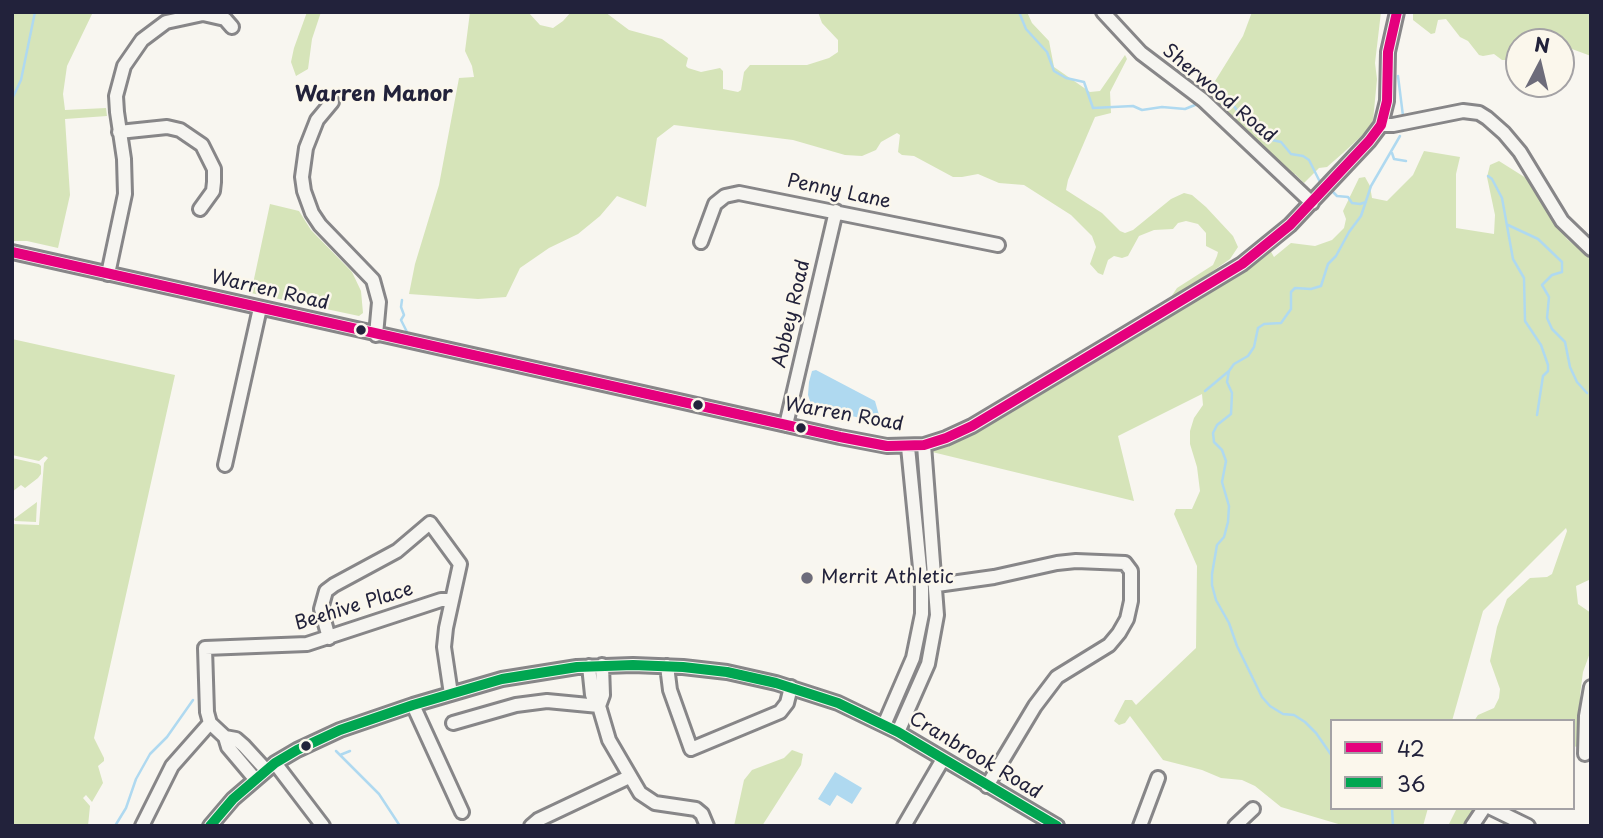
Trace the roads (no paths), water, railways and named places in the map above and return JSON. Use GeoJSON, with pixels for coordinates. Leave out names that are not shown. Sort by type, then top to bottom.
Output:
{"type":"FeatureCollection","features":[{"type":"Feature","properties":{"kind":"street","name":"Sherwood Road"},"geometry":{"type":"LineString","coordinates":[[1103,12],[1141,53],[1210,106],[1312,203]]}},
{"type":"Feature","properties":{"kind":"street"},"geometry":{"type":"LineString","coordinates":[[1397,12],[1390,40],[1386,110],[1381,125],[1394,125],[1463,111],[1479,113],[1504,133],[1520,152],[1562,221],[1591,249]]}},
{"type":"Feature","properties":{"kind":"street"},"geometry":{"type":"LineString","coordinates":[[108,274],[125,194],[124,159],[116,96],[124,66],[142,40],[166,22],[192,15],[214,15],[225,19],[232,27]]}},
{"type":"Feature","properties":{"kind":"street"},"geometry":{"type":"LineString","coordinates":[[332,102],[317,120],[306,148],[302,177],[304,191],[312,213],[320,225],[373,280],[379,302],[376,335]]}},
{"type":"Feature","properties":{"kind":"street","name":"Warren Road"},"geometry":{"type":"LineString","coordinates":[[12,252],[786,425],[876,444],[908,447],[946,438],[972,426],[1211,283],[1269,244],[1312,203],[1381,125]]}},
{"type":"Feature","properties":{"kind":"street"},"geometry":{"type":"LineString","coordinates":[[119,132],[167,127],[180,130],[202,145],[215,169],[213,191],[200,209]]}},
{"type":"Feature","properties":{"kind":"street","name":"Penny Lane"},"geometry":{"type":"LineString","coordinates":[[701,242],[715,204],[732,194],[753,194],[998,245]]}},
{"type":"Feature","properties":{"kind":"street","name":"Abbey Road"},"geometry":{"type":"LineString","coordinates":[[786,425],[836,211]]}},
{"type":"Feature","properties":{"kind":"street"},"geometry":{"type":"LineString","coordinates":[[225,465],[260,309]]}},
{"type":"Feature","properties":{"kind":"street"},"geometry":{"type":"LineString","coordinates":[[898,732],[929,664],[937,615],[937,585],[924,444]]}},
{"type":"Feature","properties":{"kind":"street"},"geometry":{"type":"LineString","coordinates":[[884,725],[913,658],[922,614],[922,588],[908,447]]}},
{"type":"Feature","properties":{"kind":"street"},"geometry":{"type":"LineString","coordinates":[[329,638],[321,608],[326,591],[397,551],[430,523],[460,564],[444,647],[451,694]]}},
{"type":"Feature","properties":{"kind":"street"},"geometry":{"type":"LineString","coordinates":[[937,585],[994,577],[1057,563],[1095,561],[1128,565],[1131,582],[1127,619],[1109,645],[1063,673],[1047,688],[987,786]]}},
{"type":"Feature","properties":{"kind":"street","name":"Beehive Place"},"geometry":{"type":"LineString","coordinates":[[210,723],[207,712],[205,648],[291,647],[329,638],[441,600],[452,600]]}},
{"type":"Feature","properties":{"kind":"street"},"geometry":{"type":"LineString","coordinates":[[595,666],[592,695],[609,740],[629,777],[647,799],[655,803],[696,809],[702,814],[707,826]]}},
{"type":"Feature","properties":{"kind":"street","name":"Cranbrook Road"},"geometry":{"type":"LineString","coordinates":[[210,826],[233,799],[270,767],[324,737],[413,705],[519,676],[595,666],[667,666],[721,671],[791,687],[838,703],[898,732],[1057,826]]}},
{"type":"Feature","properties":{"kind":"street"},"geometry":{"type":"LineString","coordinates":[[667,666],[670,690],[691,749],[780,712],[788,703],[791,687]]}},
{"type":"Feature","properties":{"kind":"street"},"geometry":{"type":"LineString","coordinates":[[1583,754],[1591,687]]}},
{"type":"Feature","properties":{"kind":"street"},"geometry":{"type":"LineString","coordinates":[[453,723],[516,705],[547,701],[598,706]]}},
{"type":"Feature","properties":{"kind":"street"},"geometry":{"type":"LineString","coordinates":[[413,705],[461,812]]}},
{"type":"Feature","properties":{"kind":"street"},"geometry":{"type":"LineString","coordinates":[[142,826],[172,766],[210,723],[225,737],[236,740],[270,767],[323,826]]}},
{"type":"Feature","properties":{"kind":"street"},"geometry":{"type":"LineString","coordinates":[[225,737],[228,747],[255,779]]}},
{"type":"Feature","properties":{"kind":"street"},"geometry":{"type":"LineString","coordinates":[[904,826],[943,759]]}},
{"type":"Feature","properties":{"kind":"street"},"geometry":{"type":"LineString","coordinates":[[531,826],[538,820],[629,777]]}},
{"type":"Feature","properties":{"kind":"street"},"geometry":{"type":"LineString","coordinates":[[1140,826],[1158,778]]}},
{"type":"Feature","properties":{"kind":"street"},"geometry":{"type":"LineString","coordinates":[[1235,826],[1253,809]]}},
{"type":"Feature","properties":{"kind":"street"},"geometry":{"type":"LineString","coordinates":[[1472,826],[1483,810]]}},
{"type":"Feature","properties":{"kind":"street"},"geometry":{"type":"LineString","coordinates":[[1494,810],[1528,826]]}},
{"type":"Feature","properties":{"kind":"water"},"geometry":{"type":"Polygon","coordinates":[[[816,370],[875,401],[879,415],[877,422],[869,425],[865,419],[812,407],[808,395],[809,382],[812,371],[816,370]]]}},
{"type":"Feature","properties":{"kind":"water"},"geometry":{"type":"Polygon","coordinates":[[[835,772],[862,788],[852,804],[837,795],[830,806],[818,799],[835,772]]]}},
{"type":"Feature","properties":{"kind":"waterway"},"geometry":{"type":"LineString","coordinates":[[12,99],[21,80],[35,12]]}},
{"type":"Feature","properties":{"kind":"waterway"},"geometry":{"type":"LineString","coordinates":[[1019,12],[1026,29],[1047,52],[1054,71],[1066,78],[1084,82],[1093,108],[1133,106],[1142,110],[1162,107],[1185,109],[1200,103]]}},
{"type":"Feature","properties":{"kind":"waterway"},"geometry":{"type":"LineString","coordinates":[[1588,12],[1591,15]]}},
{"type":"Feature","properties":{"kind":"waterway"},"geometry":{"type":"LineString","coordinates":[[1398,76],[1403,116]]}},
{"type":"Feature","properties":{"kind":"waterway"},"geometry":{"type":"LineString","coordinates":[[1210,101],[1216,99],[1231,102],[1249,127],[1281,142],[1291,154],[1309,160],[1320,182]]}},
{"type":"Feature","properties":{"kind":"waterway"},"geometry":{"type":"LineString","coordinates":[[1330,753],[1305,722],[1294,715],[1283,714],[1262,697],[1216,600],[1212,574],[1217,545],[1224,537],[1228,522],[1229,506],[1222,482],[1226,461],[1222,450],[1214,442],[1213,433],[1217,425],[1231,414],[1232,393],[1227,382],[1229,371],[1234,364],[1248,356],[1254,347],[1258,328],[1264,324],[1281,323],[1291,309],[1291,292],[1295,288],[1311,289],[1321,286],[1328,264],[1361,216],[1371,186],[1400,136]]}},
{"type":"Feature","properties":{"kind":"waterway"},"geometry":{"type":"LineString","coordinates":[[1392,153],[1394,159],[1406,161]]}},
{"type":"Feature","properties":{"kind":"waterway"},"geometry":{"type":"LineString","coordinates":[[1488,176],[1502,198],[1513,259],[1524,278],[1525,321],[1541,345],[1548,365],[1548,371],[1543,376],[1537,415]]}},
{"type":"Feature","properties":{"kind":"waterway"},"geometry":{"type":"LineString","coordinates":[[1333,192],[1337,196],[1348,197],[1352,203],[1366,202]]}},
{"type":"Feature","properties":{"kind":"waterway"},"geometry":{"type":"LineString","coordinates":[[1508,225],[1538,239],[1562,262],[1562,272],[1552,275],[1542,285],[1549,297],[1547,318],[1552,329],[1565,342],[1570,367],[1577,382],[1587,393]]}},
{"type":"Feature","properties":{"kind":"waterway"},"geometry":{"type":"LineString","coordinates":[[402,300],[404,315],[401,320],[407,332]]}},
{"type":"Feature","properties":{"kind":"waterway"},"geometry":{"type":"LineString","coordinates":[[1205,391],[1229,371]]}},
{"type":"Feature","properties":{"kind":"waterway"},"geometry":{"type":"LineString","coordinates":[[115,826],[150,754],[167,737],[193,700]]}},
{"type":"Feature","properties":{"kind":"waterway"},"geometry":{"type":"LineString","coordinates":[[336,751],[379,794],[400,826]]}},
{"type":"Feature","properties":{"kind":"waterway"},"geometry":{"type":"LineString","coordinates":[[340,755],[350,751]]}},
{"type":"Feature","properties":{"kind":"waterway"},"geometry":{"type":"LineString","coordinates":[[1392,810],[1393,826]]}},
{"type":"Feature","properties":{"kind":"place","name":"Merrit Athletic"},"geometry":{"type":"Point","coordinates":[807,578]}},
{"type":"Feature","properties":{"kind":"district","name":"Warren Manor"},"geometry":{"type":"Point","coordinates":[374,95]}}]}
